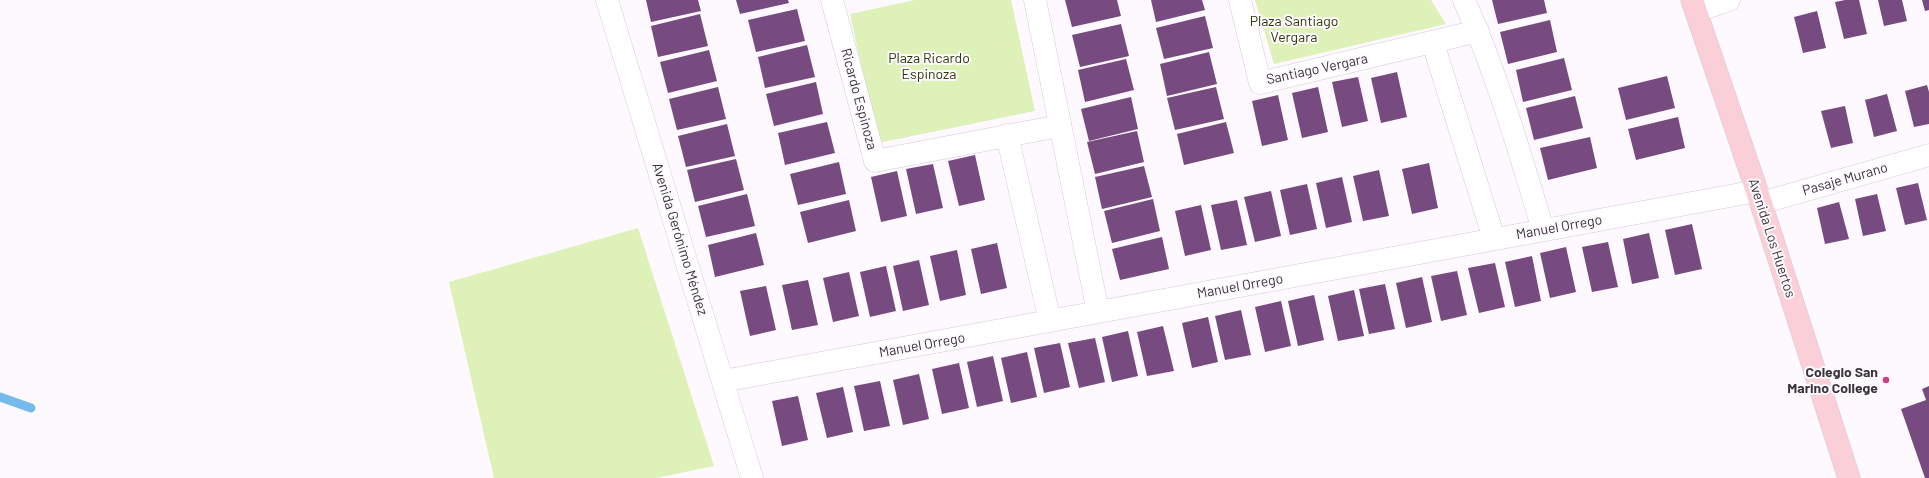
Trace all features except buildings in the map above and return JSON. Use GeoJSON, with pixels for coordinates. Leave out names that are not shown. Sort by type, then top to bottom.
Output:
{"type":"FeatureCollection","features":[{"type":"Feature","properties":{"kind":"street","name":"Avenida Gerónimo Méndez"},"geometry":{"type":"LineString","coordinates":[[607,0],[752,478]]}},
{"type":"Feature","properties":{"kind":"street","name":"Ricardo Espinoza"},"geometry":{"type":"LineString","coordinates":[[832,0],[875,161],[1059,126]]}},
{"type":"Feature","properties":{"kind":"street"},"geometry":{"type":"LineString","coordinates":[[1035,0],[1059,126],[1098,312]]}},
{"type":"Feature","properties":{"kind":"street","name":"Santiago Vergara"},"geometry":{"type":"LineString","coordinates":[[1240,0],[1260,83],[1478,31]]}},
{"type":"Feature","properties":{"kind":"street"},"geometry":{"type":"LineString","coordinates":[[1464,0],[1478,31],[1508,116],[1543,230]]}},
{"type":"Feature","properties":{"kind":"street"},"geometry":{"type":"LineString","coordinates":[[1694,5],[1729,0]]}},
{"type":"Feature","properties":{"kind":"street","name":"Avenida Los Huertos"},"geometry":{"type":"LineString","coordinates":[[1694,5],[1759,197],[1849,478]]}},
{"type":"Feature","properties":{"kind":"street"},"geometry":{"type":"LineString","coordinates":[[1432,43],[1494,239]]}},
{"type":"Feature","properties":{"kind":"street"},"geometry":{"type":"LineString","coordinates":[[1007,135],[1050,321]]}},
{"type":"Feature","properties":{"kind":"street","name":"Pasaje Murano"},"geometry":{"type":"LineString","coordinates":[[1759,197],[1929,155]]}},
{"type":"Feature","properties":{"kind":"street","name":"Manuel Orrego"},"geometry":{"type":"LineString","coordinates":[[723,381],[1543,230],[1759,197]]}},
{"type":"Feature","properties":{"kind":"green space","name":"Plaza Ricardo Espinoza"},"geometry":{"type":"Polygon","coordinates":[[[915,0],[1011,0],[1035,111],[878,143],[850,14],[915,0]]]}},
{"type":"Feature","properties":{"kind":"green space","name":"Plaza Santiago Vergara"},"geometry":{"type":"Polygon","coordinates":[[[1255,0],[1431,0],[1446,24],[1274,64],[1255,0]]]}},
{"type":"Feature","properties":{"kind":"green space"},"geometry":{"type":"Polygon","coordinates":[[[638,228],[714,466],[656,478],[494,478],[449,282],[638,228]]]}},
{"type":"Feature","properties":{"kind":"waterway"},"geometry":{"type":"LineString","coordinates":[[0,397],[31,408]]}},
{"type":"Feature","properties":{"kind":"place","name":"Colegio San Marino College"},"geometry":{"type":"Point","coordinates":[1886,380]}}]}
